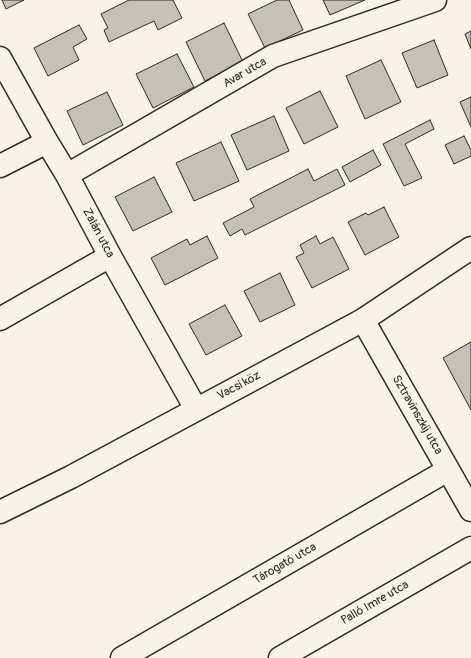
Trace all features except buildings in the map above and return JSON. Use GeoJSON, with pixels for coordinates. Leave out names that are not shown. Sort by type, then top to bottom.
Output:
{"type":"FeatureCollection","features":[{"type":"Feature","properties":{"kind":"street","name":"Avar utca"},"geometry":{"type":"LineString","coordinates":[[67,175],[273,56],[435,0]]}},
{"type":"Feature","properties":{"kind":"street","name":"Zalán utca"},"geometry":{"type":"LineString","coordinates":[[0,58],[46,142],[67,175],[110,256],[196,410]]}},
{"type":"Feature","properties":{"kind":"street"},"geometry":{"type":"LineString","coordinates":[[0,166],[46,142]]}},
{"type":"Feature","properties":{"kind":"street","name":"Vacsi köz"},"geometry":{"type":"LineString","coordinates":[[0,512],[71,477],[363,320],[471,248]]}},
{"type":"Feature","properties":{"kind":"street"},"geometry":{"type":"LineString","coordinates":[[0,319],[110,256]]}},
{"type":"Feature","properties":{"kind":"street","name":"Sztravinszkij utca"},"geometry":{"type":"LineString","coordinates":[[363,320],[471,510]]}},
{"type":"Feature","properties":{"kind":"street","name":"Tárogató utca"},"geometry":{"type":"LineString","coordinates":[[122,658],[448,470]]}},
{"type":"Feature","properties":{"kind":"street","name":"Palló Imre utca"},"geometry":{"type":"LineString","coordinates":[[280,658],[471,548]]}}]}
